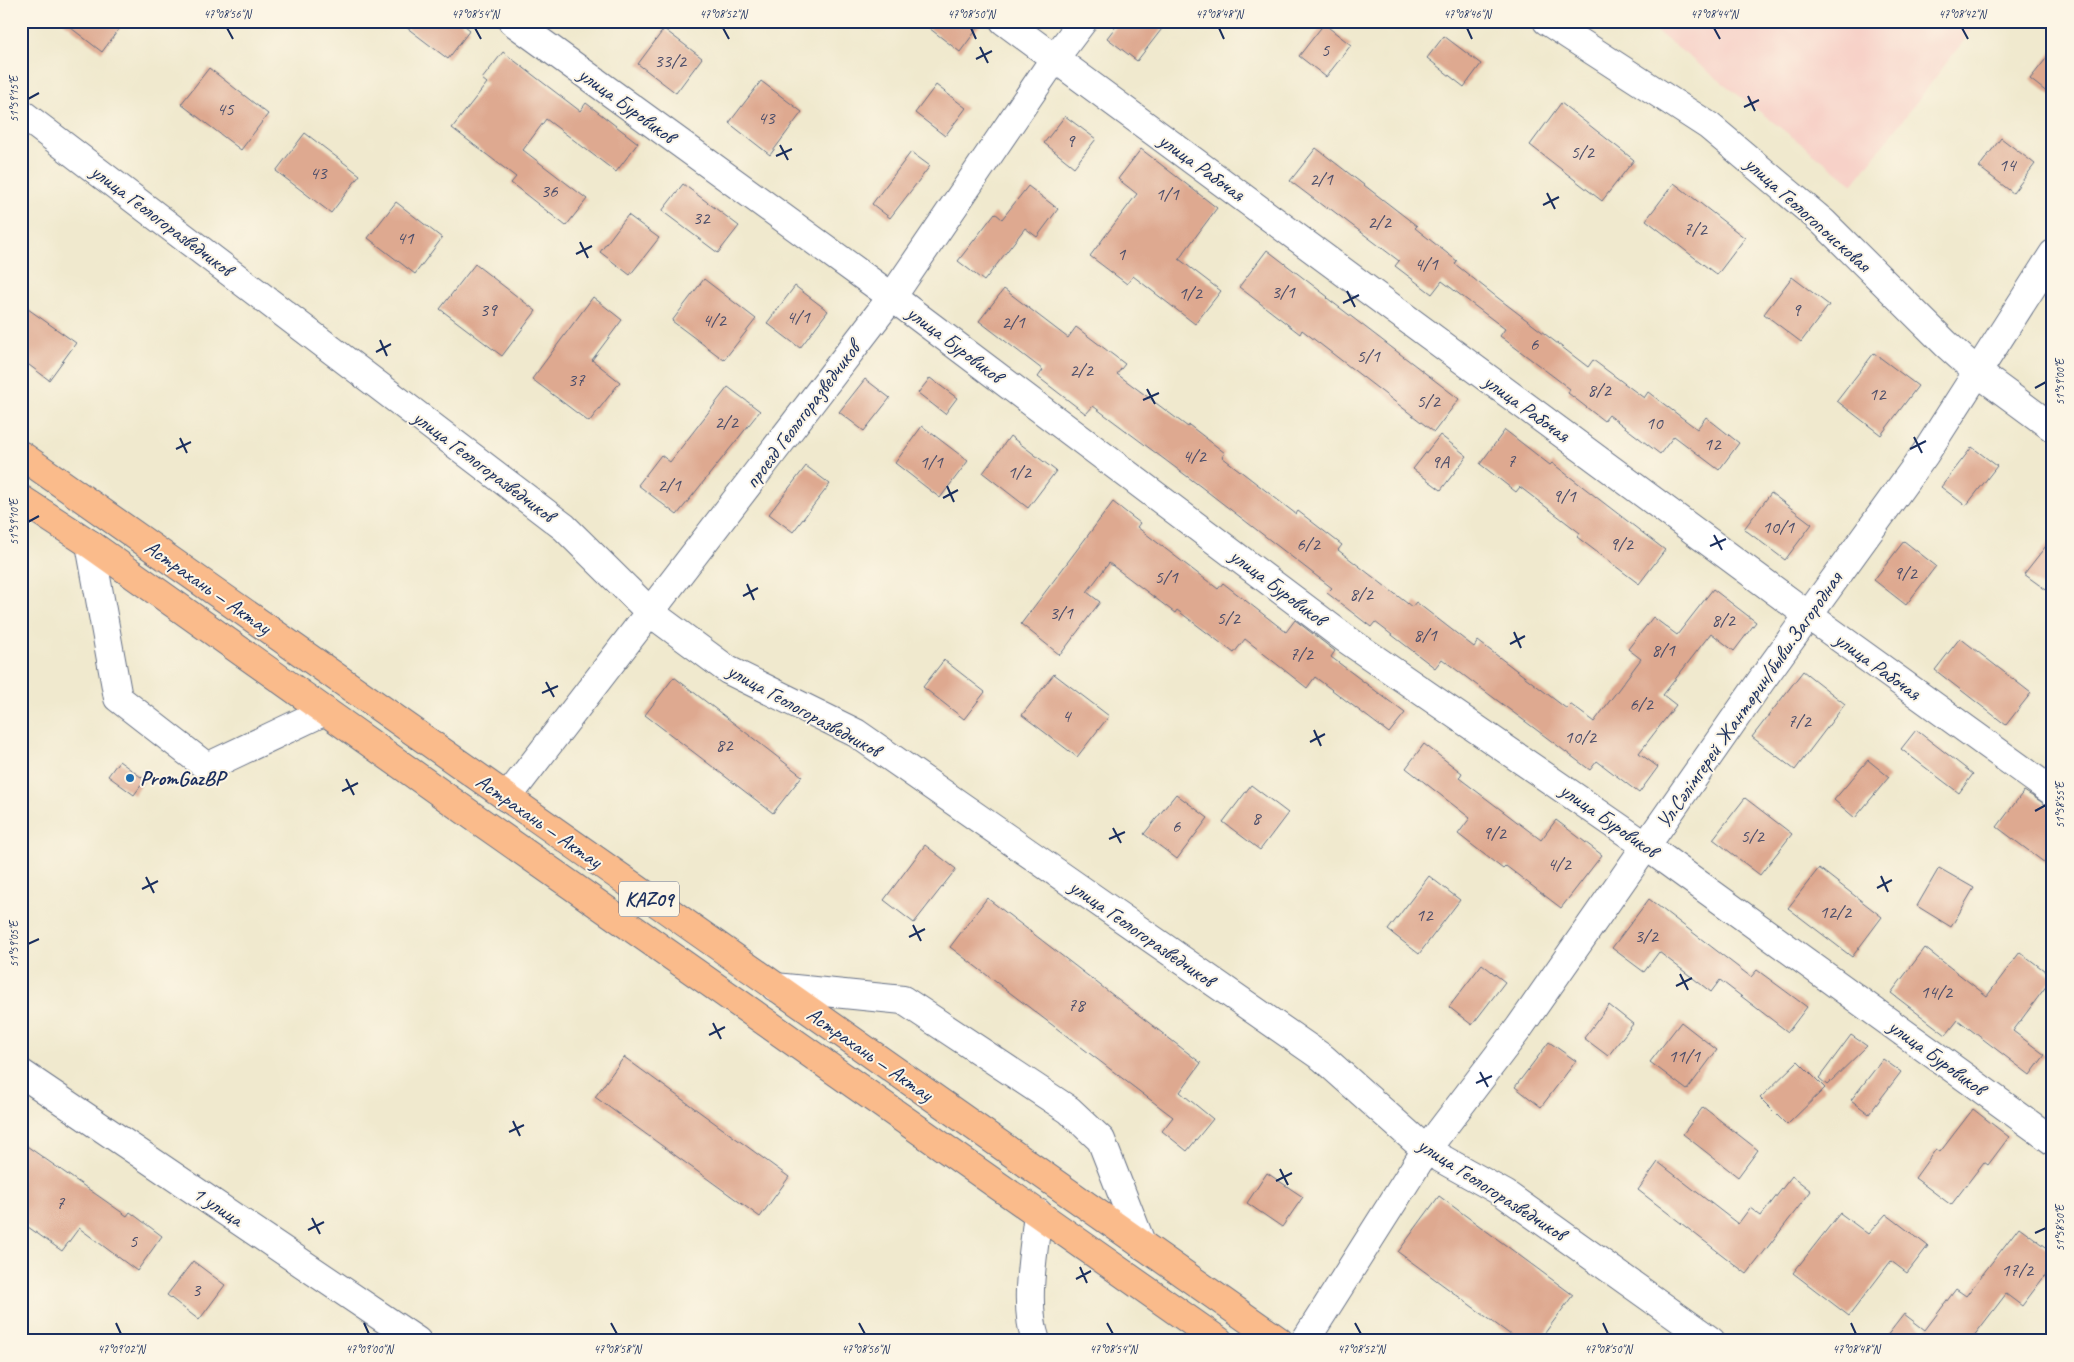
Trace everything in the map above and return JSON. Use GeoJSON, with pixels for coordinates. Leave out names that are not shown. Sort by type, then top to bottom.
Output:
{"type":"FeatureCollection","features":[{"type":"Feature","properties":{"kind":"highway","name":"Астрахань — Актау"},"geometry":{"type":"LineString","coordinates":[[21,455],[1279,1341]]}},
{"type":"Feature","properties":{"kind":"highway","name":"Астрахань — Актау"},"geometry":{"type":"LineString","coordinates":[[21,499],[90,544],[325,712],[1219,1341]]}},
{"type":"Feature","properties":{"kind":"street","name":"улица Буровиков"},"geometry":{"type":"LineString","coordinates":[[512,21],[892,297],[1346,639],[1646,846],[2053,1141]]}},
{"type":"Feature","properties":{"kind":"street","name":"улица Рабочая"},"geometry":{"type":"LineString","coordinates":[[1004,21],[1808,615],[2053,792]]}},
{"type":"Feature","properties":{"kind":"street","name":"проезд Геологоразведчиков"},"geometry":{"type":"LineString","coordinates":[[507,798],[892,297],[1055,58],[1083,21]]}},
{"type":"Feature","properties":{"kind":"street","name":"улица Геологопоисковая"},"geometry":{"type":"LineString","coordinates":[[1547,21],[1709,126],[1823,222],[1946,344],[1977,372],[2053,428]]}},
{"type":"Feature","properties":{"kind":"street","name":"улица Геологоразведчиков"},"geometry":{"type":"LineString","coordinates":[[21,113],[564,527],[651,613],[728,670],[856,733],[1323,1058],[1426,1150],[1505,1194],[1711,1341]]}},
{"type":"Feature","properties":{"kind":"street","name":"Ул.Сәлімгерей Жантөрин/бывш.Загородная"},"geometry":{"type":"LineString","coordinates":[[1305,1341],[1426,1150],[1519,1028],[1808,615],[1925,454],[2053,254]]}},
{"type":"Feature","properties":{"kind":"street"},"geometry":{"type":"LineString","coordinates":[[90,544],[118,698],[207,767],[325,712]]}},
{"type":"Feature","properties":{"kind":"street"},"geometry":{"type":"LineString","coordinates":[[775,987],[903,1000],[1069,1110],[1101,1140],[1142,1245]]}},
{"type":"Feature","properties":{"kind":"street","name":"1 улица"},"geometry":{"type":"LineString","coordinates":[[21,1073],[415,1340]]}},
{"type":"Feature","properties":{"kind":"street"},"geometry":{"type":"LineString","coordinates":[[1036,1341],[1031,1327],[1030,1298],[1038,1213]]}},
{"type":"Feature","properties":{"kind":"shaded area"},"geometry":{"type":"Polygon","coordinates":[[[1643,21],[1979,21],[1853,184],[1643,21]]]}},
{"type":"Feature","properties":{"kind":"building"},"geometry":{"type":"Polygon","coordinates":[[[62,21],[125,21],[102,52],[62,21]]]}},
{"type":"Feature","properties":{"kind":"building"},"geometry":{"type":"Polygon","coordinates":[[[398,21],[459,21],[470,30],[448,59],[398,21]]]}},
{"type":"Feature","properties":{"kind":"building"},"geometry":{"type":"Polygon","coordinates":[[[920,21],[983,21],[960,52],[920,21]]]}},
{"type":"Feature","properties":{"kind":"building"},"geometry":{"type":"Polygon","coordinates":[[[1120,21],[1168,21],[1137,61],[1107,38],[1120,21]]]}},
{"type":"Feature","properties":{"kind":"building"},"geometry":{"type":"Polygon","coordinates":[[[1324,24],[1351,45],[1326,77],[1299,56],[1324,24]]]}},
{"type":"Feature","properties":{"kind":"building"},"geometry":{"type":"Polygon","coordinates":[[[664,29],[702,58],[676,93],[638,64],[664,29]]]}},
{"type":"Feature","properties":{"kind":"building"},"geometry":{"type":"Polygon","coordinates":[[[1444,36],[1481,64],[1464,87],[1427,58],[1444,36]]]}},
{"type":"Feature","properties":{"kind":"building"},"geometry":{"type":"Polygon","coordinates":[[[2053,50],[2053,97],[2030,79],[2053,50]]]}},
{"type":"Feature","properties":{"kind":"building"},"geometry":{"type":"Polygon","coordinates":[[[503,52],[580,111],[586,103],[638,143],[616,172],[546,119],[523,150],[587,199],[566,226],[511,183],[516,177],[452,128],[487,83],[482,79],[503,52]]]}},
{"type":"Feature","properties":{"kind":"building"},"geometry":{"type":"Polygon","coordinates":[[[209,68],[268,114],[241,150],[181,104],[209,68]]]}},
{"type":"Feature","properties":{"kind":"building"},"geometry":{"type":"Polygon","coordinates":[[[761,81],[802,112],[770,155],[729,123],[761,81]]]}},
{"type":"Feature","properties":{"kind":"building"},"geometry":{"type":"Polygon","coordinates":[[[936,85],[966,108],[945,136],[915,113],[936,85]]]}},
{"type":"Feature","properties":{"kind":"building"},"geometry":{"type":"Polygon","coordinates":[[[1561,103],[1634,160],[1602,201],[1530,145],[1561,103]]]}},
{"type":"Feature","properties":{"kind":"building"},"geometry":{"type":"Polygon","coordinates":[[[1065,116],[1096,139],[1074,167],[1044,143],[1065,116]]]}},
{"type":"Feature","properties":{"kind":"building"},"geometry":{"type":"Polygon","coordinates":[[[305,133],[360,175],[331,213],[276,171],[305,133]]]}},
{"type":"Feature","properties":{"kind":"building"},"geometry":{"type":"Polygon","coordinates":[[[2001,138],[2035,164],[2013,193],[1979,167],[2001,138]]]}},
{"type":"Feature","properties":{"kind":"building"},"geometry":{"type":"Polygon","coordinates":[[[1316,148],[1417,226],[1415,228],[1457,261],[1455,264],[1588,367],[1593,360],[1644,398],[1648,392],[1697,429],[1706,417],[1739,443],[1719,470],[1674,436],[1660,454],[1609,415],[1604,421],[1568,393],[1570,389],[1500,336],[1505,329],[1442,281],[1432,294],[1395,266],[1399,261],[1328,207],[1327,209],[1290,181],[1316,148]]]}},
{"type":"Feature","properties":{"kind":"building"},"geometry":{"type":"Polygon","coordinates":[[[1141,149],[1217,208],[1179,259],[1221,291],[1195,324],[1133,276],[1127,284],[1090,256],[1137,194],[1118,179],[1141,149]]]}},
{"type":"Feature","properties":{"kind":"building"},"geometry":{"type":"Polygon","coordinates":[[[911,152],[930,166],[890,218],[872,204],[911,152]]]}},
{"type":"Feature","properties":{"kind":"building"},"geometry":{"type":"Polygon","coordinates":[[[1674,183],[1745,238],[1717,275],[1646,220],[1674,183]]]}},
{"type":"Feature","properties":{"kind":"building"},"geometry":{"type":"Polygon","coordinates":[[[683,184],[739,226],[718,253],[662,211],[683,184]]]}},
{"type":"Feature","properties":{"kind":"building"},"geometry":{"type":"Polygon","coordinates":[[[1028,186],[1058,209],[1037,237],[1025,228],[984,281],[958,261],[995,213],[1002,219],[1028,186]]]}},
{"type":"Feature","properties":{"kind":"building"},"geometry":{"type":"Polygon","coordinates":[[[396,202],[442,238],[415,274],[368,238],[396,202]]]}},
{"type":"Feature","properties":{"kind":"building"},"geometry":{"type":"Polygon","coordinates":[[[628,215],[659,238],[630,275],[600,252],[628,215]]]}},
{"type":"Feature","properties":{"kind":"building"},"geometry":{"type":"Polygon","coordinates":[[[1267,250],[1459,399],[1434,432],[1302,330],[1300,334],[1239,287],[1267,250]]]}},
{"type":"Feature","properties":{"kind":"building"},"geometry":{"type":"Polygon","coordinates":[[[475,264],[536,311],[502,356],[440,309],[475,264]]]}},
{"type":"Feature","properties":{"kind":"building"},"geometry":{"type":"Polygon","coordinates":[[[1792,277],[1829,305],[1801,342],[1764,314],[1792,277]]]}},
{"type":"Feature","properties":{"kind":"building"},"geometry":{"type":"Polygon","coordinates":[[[704,279],[756,319],[724,360],[672,321],[704,279]]]}},
{"type":"Feature","properties":{"kind":"building"},"geometry":{"type":"Polygon","coordinates":[[[795,286],[828,311],[800,348],[767,323],[795,286]]]}},
{"type":"Feature","properties":{"kind":"building"},"geometry":{"type":"Polygon","coordinates":[[[1004,289],[1068,338],[1076,327],[1125,364],[1117,374],[1225,453],[1222,457],[1296,514],[1298,511],[1342,545],[1338,550],[1412,607],[1416,602],[1474,647],[1478,641],[1567,709],[1570,704],[1594,722],[1641,659],[1628,649],[1653,617],[1677,635],[1713,589],[1756,622],[1734,651],[1711,633],[1663,695],[1676,705],[1639,753],[1658,767],[1639,793],[1597,761],[1590,770],[1442,659],[1435,668],[1375,622],[1371,627],[1327,593],[1332,588],[1200,486],[1093,406],[1086,414],[1038,377],[1043,370],[979,321],[1004,289]]]}},
{"type":"Feature","properties":{"kind":"building"},"geometry":{"type":"Polygon","coordinates":[[[593,297],[622,320],[592,360],[620,382],[589,422],[532,379],[593,297]]]}},
{"type":"Feature","properties":{"kind":"building"},"geometry":{"type":"Polygon","coordinates":[[[21,304],[76,343],[49,380],[21,359],[21,304]]]}},
{"type":"Feature","properties":{"kind":"building"},"geometry":{"type":"Polygon","coordinates":[[[1874,353],[1918,386],[1881,435],[1837,401],[1874,353]]]}},
{"type":"Feature","properties":{"kind":"building"},"geometry":{"type":"Polygon","coordinates":[[[930,378],[957,398],[945,414],[918,393],[930,378]]]}},
{"type":"Feature","properties":{"kind":"building"},"geometry":{"type":"Polygon","coordinates":[[[865,379],[890,398],[864,431],[839,412],[865,379]]]}},
{"type":"Feature","properties":{"kind":"building"},"geometry":{"type":"Polygon","coordinates":[[[728,387],[760,411],[677,515],[638,485],[661,455],[670,462],[728,387]]]}},
{"type":"Feature","properties":{"kind":"building"},"geometry":{"type":"Polygon","coordinates":[[[922,426],[968,461],[940,498],[895,463],[922,426]]]}},
{"type":"Feature","properties":{"kind":"building"},"geometry":{"type":"Polygon","coordinates":[[[1505,430],[1550,465],[1552,463],[1665,550],[1639,584],[1577,537],[1580,533],[1520,487],[1516,492],[1480,464],[1505,430]]]}},
{"type":"Feature","properties":{"kind":"building"},"geometry":{"type":"Polygon","coordinates":[[[1440,435],[1467,456],[1441,490],[1413,469],[1440,435]]]}},
{"type":"Feature","properties":{"kind":"building"},"geometry":{"type":"Polygon","coordinates":[[[1010,436],[1056,471],[1028,508],[983,473],[1010,436]]]}},
{"type":"Feature","properties":{"kind":"building"},"geometry":{"type":"Polygon","coordinates":[[[1972,447],[1997,466],[1966,506],[1941,487],[1972,447]]]}},
{"type":"Feature","properties":{"kind":"building"},"geometry":{"type":"Polygon","coordinates":[[[806,466],[830,484],[793,532],[769,514],[806,466]]]}},
{"type":"Feature","properties":{"kind":"building"},"geometry":{"type":"Polygon","coordinates":[[[1771,493],[1812,524],[1785,560],[1744,529],[1771,493]]]}},
{"type":"Feature","properties":{"kind":"building"},"geometry":{"type":"Polygon","coordinates":[[[1113,502],[1140,523],[1137,527],[1218,589],[1223,583],[1286,632],[1295,620],[1335,651],[1331,657],[1405,713],[1389,733],[1315,677],[1307,688],[1245,639],[1234,653],[1177,610],[1175,613],[1109,563],[1087,592],[1100,602],[1060,655],[1021,624],[1113,502]]]}},
{"type":"Feature","properties":{"kind":"building"},"geometry":{"type":"Polygon","coordinates":[[[2053,537],[2053,595],[2024,574],[2053,537]]]}},
{"type":"Feature","properties":{"kind":"building"},"geometry":{"type":"Polygon","coordinates":[[[1904,541],[1936,566],[1906,605],[1874,580],[1904,541]]]}},
{"type":"Feature","properties":{"kind":"building"},"geometry":{"type":"Polygon","coordinates":[[[1960,638],[2031,693],[2006,725],[1935,670],[1960,638]]]}},
{"type":"Feature","properties":{"kind":"building"},"geometry":{"type":"Polygon","coordinates":[[[944,660],[985,692],[964,719],[923,687],[944,660]]]}},
{"type":"Feature","properties":{"kind":"building"},"geometry":{"type":"Polygon","coordinates":[[[1803,671],[1845,704],[1795,770],[1752,737],[1803,671]]]}},
{"type":"Feature","properties":{"kind":"building"},"geometry":{"type":"Polygon","coordinates":[[[1054,674],[1109,716],[1077,757],[1022,715],[1054,674]]]}},
{"type":"Feature","properties":{"kind":"building"},"geometry":{"type":"Polygon","coordinates":[[[674,677],[802,776],[773,813],[645,715],[674,677]]]}},
{"type":"Feature","properties":{"kind":"building"},"geometry":{"type":"Polygon","coordinates":[[[1916,730],[1973,774],[1959,793],[1901,749],[1916,730]]]}},
{"type":"Feature","properties":{"kind":"building"},"geometry":{"type":"Polygon","coordinates":[[[1424,744],[1462,773],[1459,778],[1541,840],[1556,820],[1602,855],[1561,908],[1506,866],[1503,869],[1458,834],[1470,818],[1406,768],[1424,744]]]}},
{"type":"Feature","properties":{"kind":"building"},"geometry":{"type":"Polygon","coordinates":[[[1868,760],[1889,777],[1855,818],[1834,800],[1868,760]]]}},
{"type":"Feature","properties":{"kind":"building"},"geometry":{"type":"Polygon","coordinates":[[[119,761],[145,780],[134,795],[108,776],[119,761]]]}},
{"type":"Feature","properties":{"kind":"building"},"geometry":{"type":"Polygon","coordinates":[[[1251,785],[1288,813],[1260,850],[1223,822],[1251,785]]]}},
{"type":"Feature","properties":{"kind":"building"},"geometry":{"type":"Polygon","coordinates":[[[2024,791],[2053,809],[2053,869],[1997,827],[2024,791]]]}},
{"type":"Feature","properties":{"kind":"building"},"geometry":{"type":"Polygon","coordinates":[[[1176,794],[1208,818],[1177,859],[1144,834],[1176,794]]]}},
{"type":"Feature","properties":{"kind":"building"},"geometry":{"type":"Polygon","coordinates":[[[1745,798],[1792,834],[1760,875],[1713,839],[1745,798]]]}},
{"type":"Feature","properties":{"kind":"building"},"geometry":{"type":"Polygon","coordinates":[[[925,845],[956,869],[914,923],[884,900],[925,845]]]}},
{"type":"Feature","properties":{"kind":"building"},"geometry":{"type":"Polygon","coordinates":[[[1819,868],[1882,917],[1852,957],[1788,908],[1819,868]]]}},
{"type":"Feature","properties":{"kind":"building"},"geometry":{"type":"Polygon","coordinates":[[[1939,868],[1974,888],[1951,927],[1917,906],[1939,868]]]}},
{"type":"Feature","properties":{"kind":"building"},"geometry":{"type":"Polygon","coordinates":[[[1429,876],[1460,900],[1419,954],[1388,930],[1429,876]]]}},
{"type":"Feature","properties":{"kind":"building"},"geometry":{"type":"Polygon","coordinates":[[[987,898],[1201,1063],[1180,1092],[1213,1119],[1187,1151],[1162,1131],[1173,1117],[950,947],[987,898]]]}},
{"type":"Feature","properties":{"kind":"building"},"geometry":{"type":"Polygon","coordinates":[[[1649,899],[1751,977],[1757,970],[1807,1007],[1788,1032],[1720,980],[1711,992],[1659,952],[1644,972],[1612,948],[1649,899]]]}},
{"type":"Feature","properties":{"kind":"building"},"geometry":{"type":"Polygon","coordinates":[[[1925,948],[1987,996],[2020,952],[2053,977],[2013,1031],[2045,1055],[2030,1075],[1958,1020],[1946,1035],[1891,993],[1925,948]]]}},
{"type":"Feature","properties":{"kind":"building"},"geometry":{"type":"Polygon","coordinates":[[[1482,964],[1505,982],[1472,1025],[1449,1007],[1482,964]]]}},
{"type":"Feature","properties":{"kind":"building"},"geometry":{"type":"Polygon","coordinates":[[[1609,1005],[1633,1024],[1608,1056],[1584,1038],[1609,1005]]]}},
{"type":"Feature","properties":{"kind":"building"},"geometry":{"type":"Polygon","coordinates":[[[1681,1022],[1717,1050],[1687,1090],[1650,1062],[1681,1022]]]}},
{"type":"Feature","properties":{"kind":"building"},"geometry":{"type":"Polygon","coordinates":[[[1851,1035],[1867,1046],[1827,1085],[1819,1078],[1851,1035]]]}},
{"type":"Feature","properties":{"kind":"building"},"geometry":{"type":"Polygon","coordinates":[[[1549,1042],[1576,1061],[1541,1107],[1515,1087],[1549,1042]]]}},
{"type":"Feature","properties":{"kind":"building"},"geometry":{"type":"Polygon","coordinates":[[[624,1057],[789,1177],[760,1217],[595,1097],[624,1057]]]}},
{"type":"Feature","properties":{"kind":"building"},"geometry":{"type":"Polygon","coordinates":[[[1883,1059],[1901,1072],[1869,1114],[1851,1100],[1883,1059]]]}},
{"type":"Feature","properties":{"kind":"building"},"geometry":{"type":"Polygon","coordinates":[[[1798,1061],[1825,1088],[1787,1125],[1760,1098],[1798,1061]]]}},
{"type":"Feature","properties":{"kind":"building"},"geometry":{"type":"Polygon","coordinates":[[[1703,1107],[1758,1150],[1738,1177],[1683,1134],[1703,1107]]]}},
{"type":"Feature","properties":{"kind":"building"},"geometry":{"type":"Polygon","coordinates":[[[1973,1109],[2009,1137],[1988,1165],[1984,1162],[1951,1205],[1915,1178],[1936,1149],[1940,1152],[1973,1109]]]}},
{"type":"Feature","properties":{"kind":"building"},"geometry":{"type":"Polygon","coordinates":[[[21,1142],[127,1216],[130,1212],[162,1236],[137,1271],[79,1228],[62,1251],[21,1222],[21,1142]]]}},
{"type":"Feature","properties":{"kind":"building"},"geometry":{"type":"Polygon","coordinates":[[[1658,1162],[1738,1224],[1750,1208],[1761,1216],[1792,1176],[1811,1191],[1747,1274],[1638,1190],[1658,1162]]]}},
{"type":"Feature","properties":{"kind":"building"},"geometry":{"type":"Polygon","coordinates":[[[1267,1173],[1303,1197],[1282,1227],[1247,1203],[1267,1173]]]}},
{"type":"Feature","properties":{"kind":"building"},"geometry":{"type":"Polygon","coordinates":[[[1439,1196],[1573,1295],[1539,1341],[1519,1341],[1398,1252],[1439,1196]]]}},
{"type":"Feature","properties":{"kind":"building"},"geometry":{"type":"Polygon","coordinates":[[[1840,1213],[1868,1234],[1886,1214],[1928,1246],[1907,1273],[1891,1261],[1849,1316],[1793,1273],[1840,1213]]]}},
{"type":"Feature","properties":{"kind":"building"},"geometry":{"type":"Polygon","coordinates":[[[2019,1227],[2053,1252],[2053,1265],[2022,1306],[2006,1294],[1970,1341],[1883,1341],[1904,1314],[1925,1330],[1956,1289],[1966,1296],[2019,1227]]]}},
{"type":"Feature","properties":{"kind":"building"},"geometry":{"type":"Polygon","coordinates":[[[193,1261],[225,1285],[199,1320],[167,1295],[193,1261]]]}},
{"type":"Feature","properties":{"kind":"place","name":"PromGazBP"},"geometry":{"type":"Point","coordinates":[130,778]}}]}
